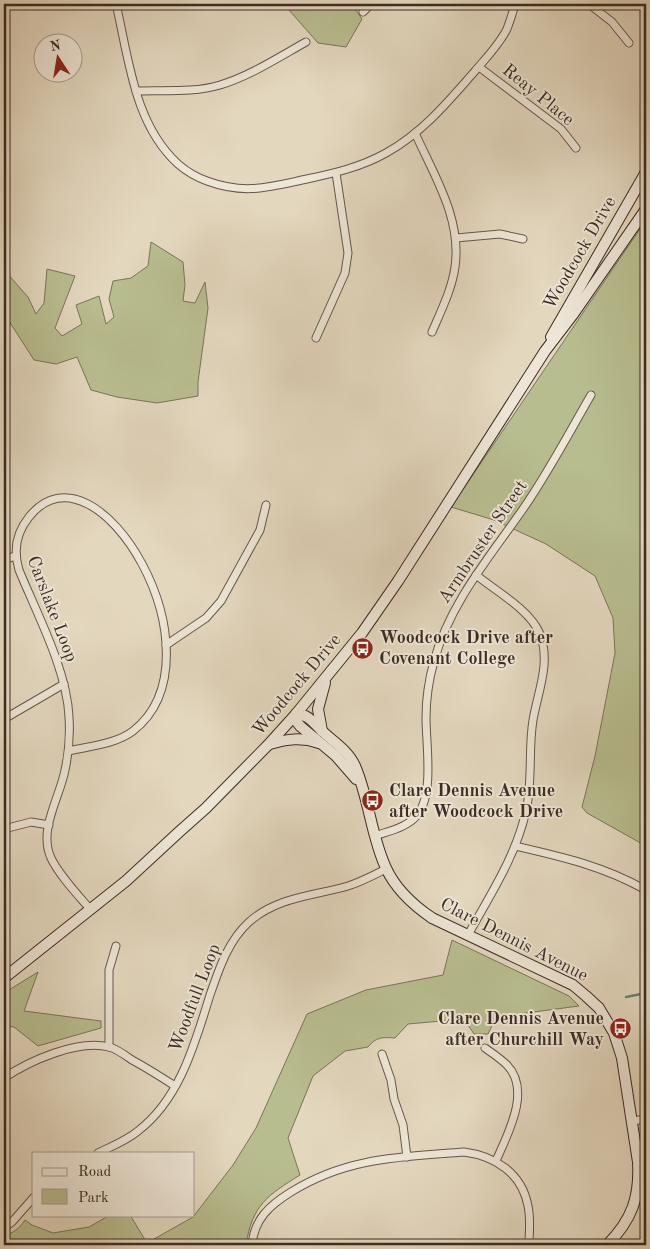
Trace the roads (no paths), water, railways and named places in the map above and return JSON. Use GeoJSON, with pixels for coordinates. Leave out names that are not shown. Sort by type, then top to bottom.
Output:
{"type":"FeatureCollection","features":[{"type":"Feature","properties":{"kind":"main road","name":"Woodcock Drive"},"geometry":{"type":"LineString","coordinates":[[545,351],[555,329],[646,172]]}},
{"type":"Feature","properties":{"kind":"main road","name":"Woodcock Drive"},"geometry":{"type":"LineString","coordinates":[[4,978],[126,881],[206,808],[268,745],[328,676],[362,633],[408,565],[545,351],[574,313],[646,209]]}},
{"type":"Feature","properties":{"kind":"main road"},"geometry":{"type":"LineString","coordinates":[[322,731],[318,709],[328,676]]}},
{"type":"Feature","properties":{"kind":"main road","name":"Clare Dennis Avenue"},"geometry":{"type":"LineString","coordinates":[[360,783],[336,756],[300,726],[297,722],[296,714],[309,718],[339,745],[354,765],[360,783],[375,836],[386,869],[403,894],[417,908],[432,918],[573,985],[598,1008],[612,1029],[620,1049],[632,1121],[638,1162],[638,1192],[627,1220],[617,1235],[607,1245]]}},
{"type":"Feature","properties":{"kind":"main road"},"geometry":{"type":"LineString","coordinates":[[268,745],[296,738],[322,744]]}},
{"type":"Feature","properties":{"kind":"street"},"geometry":{"type":"LineString","coordinates":[[116,4],[139,103],[147,123],[158,141],[177,163],[198,178],[226,188],[261,189],[336,172],[374,159],[415,134],[433,118],[497,45],[506,30],[515,4]]}},
{"type":"Feature","properties":{"kind":"street"},"geometry":{"type":"LineString","coordinates":[[363,12],[371,4]]}},
{"type":"Feature","properties":{"kind":"street"},"geometry":{"type":"LineString","coordinates":[[589,4],[612,22],[629,44]]}},
{"type":"Feature","properties":{"kind":"street"},"geometry":{"type":"LineString","coordinates":[[136,91],[192,90],[219,86],[236,80],[306,42]]}},
{"type":"Feature","properties":{"kind":"street","name":"Reay Place"},"geometry":{"type":"LineString","coordinates":[[478,67],[561,129],[576,148]]}},
{"type":"Feature","properties":{"kind":"street"},"geometry":{"type":"LineString","coordinates":[[415,134],[449,207],[456,238],[455,267],[451,285],[432,332]]}},
{"type":"Feature","properties":{"kind":"street"},"geometry":{"type":"LineString","coordinates":[[316,338],[345,273],[348,253],[336,172]]}},
{"type":"Feature","properties":{"kind":"street"},"geometry":{"type":"LineString","coordinates":[[456,238],[500,234],[522,239]]}},
{"type":"Feature","properties":{"kind":"street","name":"Armbruster Street"},"geometry":{"type":"LineString","coordinates":[[375,836],[410,822],[423,805],[427,788],[426,716],[428,689],[442,638],[452,614],[476,575],[540,482],[591,395]]}},
{"type":"Feature","properties":{"kind":"street","name":"Carslake Loop"},"geometry":{"type":"LineString","coordinates":[[69,751],[118,739],[132,732],[143,722],[153,710],[163,687],[166,670],[166,645],[157,598],[145,567],[134,548],[120,531],[92,506],[80,500],[67,498],[55,499],[43,504],[33,512],[25,522],[19,535],[15,556],[57,662],[64,684],[70,717],[69,751],[49,825],[47,847],[51,858],[90,910]]}},
{"type":"Feature","properties":{"kind":"street"},"geometry":{"type":"LineString","coordinates":[[166,645],[206,618],[221,601],[260,530],[266,505]]}},
{"type":"Feature","properties":{"kind":"street"},"geometry":{"type":"LineString","coordinates":[[4,560],[15,556]]}},
{"type":"Feature","properties":{"kind":"street"},"geometry":{"type":"LineString","coordinates":[[468,935],[515,846],[528,799],[532,726],[544,669],[544,648],[540,634],[529,616],[476,575]]}},
{"type":"Feature","properties":{"kind":"street"},"geometry":{"type":"LineString","coordinates":[[4,719],[64,684]]}},
{"type":"Feature","properties":{"kind":"street"},"geometry":{"type":"LineString","coordinates":[[4,828],[31,822],[49,825]]}},
{"type":"Feature","properties":{"kind":"street"},"geometry":{"type":"LineString","coordinates":[[515,846],[597,867],[626,878],[646,890]]}},
{"type":"Feature","properties":{"kind":"street","name":"Woodfull Loop"},"geometry":{"type":"LineString","coordinates":[[100,1152],[122,1142],[138,1131],[160,1109],[175,1086],[196,1040],[223,960],[232,942],[243,928],[264,910],[279,903],[347,886],[386,869]]}},
{"type":"Feature","properties":{"kind":"street"},"geometry":{"type":"LineString","coordinates":[[109,1047],[109,970],[116,946]]}},
{"type":"Feature","properties":{"kind":"street"},"geometry":{"type":"LineString","coordinates":[[4,1078],[30,1063],[54,1053],[98,1045],[109,1047],[175,1086]]}},
{"type":"Feature","properties":{"kind":"street"},"geometry":{"type":"LineString","coordinates":[[486,1048],[508,1066],[517,1090],[518,1103],[516,1115],[496,1161]]}},
{"type":"Feature","properties":{"kind":"street"},"geometry":{"type":"LineString","coordinates":[[382,1054],[403,1125],[407,1157]]}},
{"type":"Feature","properties":{"kind":"street"},"geometry":{"type":"LineString","coordinates":[[632,1121],[646,1119]]}},
{"type":"Feature","properties":{"kind":"street"},"geometry":{"type":"LineString","coordinates":[[252,1245],[257,1226],[263,1214],[277,1201],[324,1174],[361,1162],[464,1152],[477,1154],[496,1161],[511,1172],[519,1183],[525,1195],[529,1214],[529,1245]]}},
{"type":"Feature","properties":{"kind":"street"},"geometry":{"type":"LineString","coordinates":[[4,1228],[12,1222],[32,1199]]}},
{"type":"Feature","properties":{"kind":"waterway"},"geometry":{"type":"LineString","coordinates":[[626,997],[646,993]]}},
{"type":"Feature","properties":{"kind":"place","name":"Woodcock Drive after Covenant College"},"geometry":{"type":"Point","coordinates":[363,648]}},
{"type":"Feature","properties":{"kind":"place","name":"Clare Dennis Avenue after Woodcock Drive"},"geometry":{"type":"Point","coordinates":[373,801]}},
{"type":"Feature","properties":{"kind":"place","name":"Clare Dennis Avenue after Churchill Way"},"geometry":{"type":"Point","coordinates":[620,1029]}}]}
